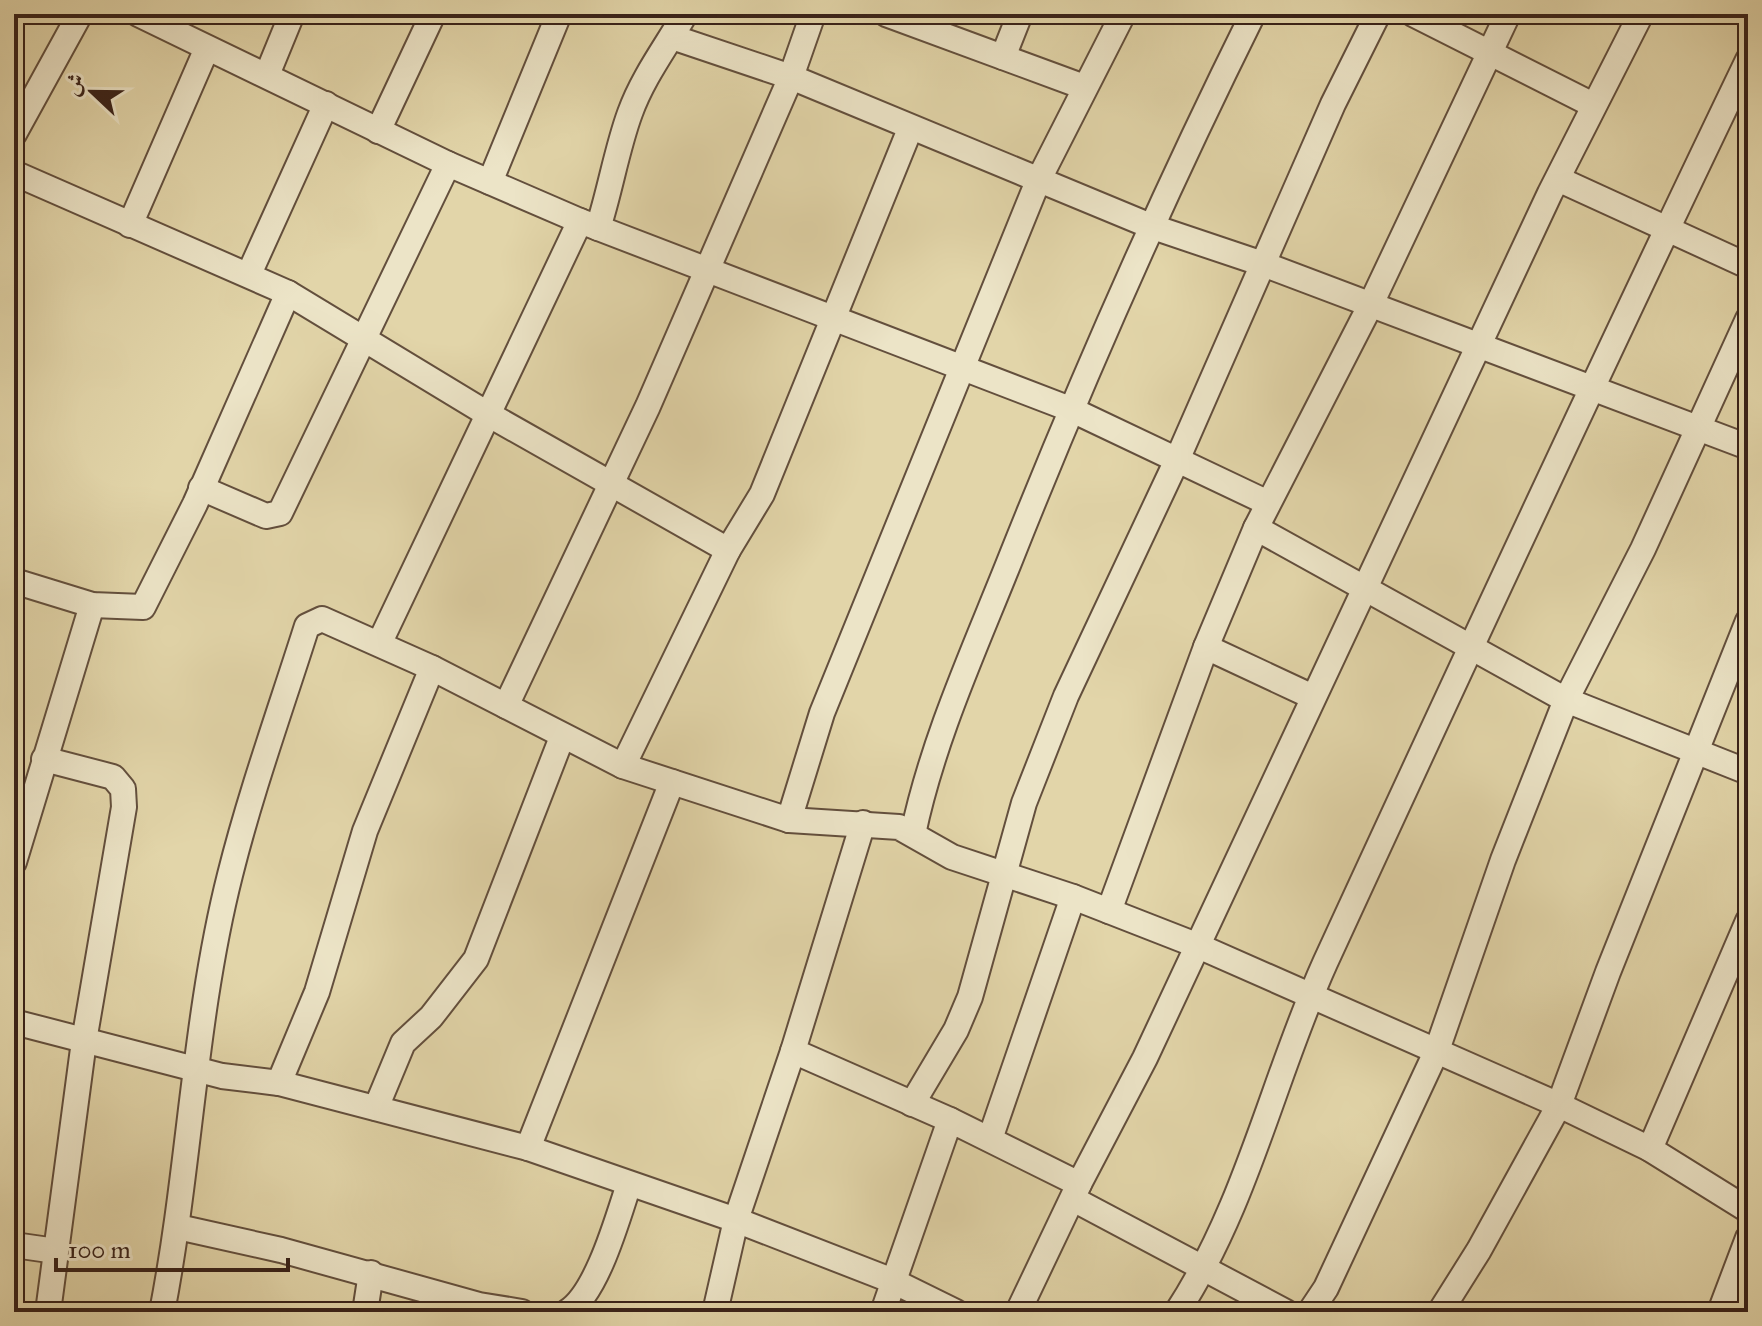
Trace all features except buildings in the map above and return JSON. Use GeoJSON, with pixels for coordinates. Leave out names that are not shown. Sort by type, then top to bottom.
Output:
{"type":"FeatureCollection","features":[{"type":"Feature","properties":{"kind":"street"},"geometry":{"type":"LineString","coordinates":[[14,134],[80,14]]}},
{"type":"Feature","properties":{"kind":"street"},"geometry":{"type":"LineString","coordinates":[[138,14],[448,164],[589,225],[1070,409],[1268,503]]}},
{"type":"Feature","properties":{"kind":"street"},"geometry":{"type":"LineString","coordinates":[[267,75],[292,14]]}},
{"type":"Feature","properties":{"kind":"street"},"geometry":{"type":"LineString","coordinates":[[378,131],[433,14]]}},
{"type":"Feature","properties":{"kind":"street"},"geometry":{"type":"LineString","coordinates":[[490,182],[559,14]]}},
{"type":"Feature","properties":{"kind":"street"},"geometry":{"type":"LineString","coordinates":[[380,642],[419,565],[486,413],[614,178],[628,116],[645,78],[685,14]]}},
{"type":"Feature","properties":{"kind":"street"},"geometry":{"type":"LineString","coordinates":[[506,706],[612,482],[707,270],[791,77],[813,14]]}},
{"type":"Feature","properties":{"kind":"street"},"geometry":{"type":"LineString","coordinates":[[1003,57],[1020,14]]}},
{"type":"Feature","properties":{"kind":"street"},"geometry":{"type":"LineString","coordinates":[[789,820],[822,713],[1038,181],[1123,14]]}},
{"type":"Feature","properties":{"kind":"street"},"geometry":{"type":"LineString","coordinates":[[913,834],[920,799],[959,688],[1070,409],[1253,14]]}},
{"type":"Feature","properties":{"kind":"street"},"geometry":{"type":"LineString","coordinates":[[912,1104],[956,1030],[970,997],[1003,873],[1036,768],[1066,696],[1177,460],[1333,104],[1378,14]]}},
{"type":"Feature","properties":{"kind":"street"},"geometry":{"type":"LineString","coordinates":[[1413,14],[1593,105]]}},
{"type":"Feature","properties":{"kind":"street"},"geometry":{"type":"LineString","coordinates":[[1109,911],[1206,647],[1256,528],[1370,306],[1508,14]]}},
{"type":"Feature","properties":{"kind":"street"},"geometry":{"type":"LineString","coordinates":[[1018,1312],[1145,1058],[1593,105],[1641,14]]}},
{"type":"Feature","properties":{"kind":"street"},"geometry":{"type":"LineString","coordinates":[[896,16],[1084,87]]}},
{"type":"Feature","properties":{"kind":"street"},"geometry":{"type":"LineString","coordinates":[[672,37],[791,77],[910,129],[1153,227],[1263,264],[1478,348],[1592,387],[1748,447]]}},
{"type":"Feature","properties":{"kind":"street"},"geometry":{"type":"LineString","coordinates":[[130,225],[207,48]]}},
{"type":"Feature","properties":{"kind":"street"},"geometry":{"type":"LineString","coordinates":[[1177,1312],[1207,1267],[1262,1133],[1309,998],[1470,647],[1748,60]]}},
{"type":"Feature","properties":{"kind":"street"},"geometry":{"type":"LineString","coordinates":[[249,274],[326,104]]}},
{"type":"Feature","properties":{"kind":"street"},"geometry":{"type":"LineString","coordinates":[[623,766],[728,550],[762,494],[910,129]]}},
{"type":"Feature","properties":{"kind":"street"},"geometry":{"type":"LineString","coordinates":[[201,488],[266,516],[280,513],[304,470],[364,336],[448,164]]}},
{"type":"Feature","properties":{"kind":"street"},"geometry":{"type":"LineString","coordinates":[[14,173],[288,293],[364,336],[486,413],[728,550]]}},
{"type":"Feature","properties":{"kind":"street"},"geometry":{"type":"LineString","coordinates":[[1558,179],[1748,266]]}},
{"type":"Feature","properties":{"kind":"street"},"geometry":{"type":"LineString","coordinates":[[14,581],[92,605],[143,607],[201,488],[288,293]]}},
{"type":"Feature","properties":{"kind":"street"},"geometry":{"type":"LineString","coordinates":[[1310,1312],[1326,1288],[1437,1050],[1503,860],[1566,700],[1596,646],[1748,319]]}},
{"type":"Feature","properties":{"kind":"street"},"geometry":{"type":"LineString","coordinates":[[1256,528],[1566,700],[1748,772]]}},
{"type":"Feature","properties":{"kind":"street"},"geometry":{"type":"LineString","coordinates":[[14,862],[92,605]]}},
{"type":"Feature","properties":{"kind":"street"},"geometry":{"type":"LineString","coordinates":[[162,1312],[178,1227],[198,1070],[229,875],[307,626],[322,619],[380,642],[623,766],[789,820],[814,824],[863,823],[899,827],[952,857],[1073,897],[1196,945],[1309,998],[1437,1050],[1559,1105],[1650,1149],[1748,1210]]}},
{"type":"Feature","properties":{"kind":"street"},"geometry":{"type":"LineString","coordinates":[[1440,1312],[1479,1250],[1559,1105],[1608,972],[1748,621]]}},
{"type":"Feature","properties":{"kind":"street"},"geometry":{"type":"LineString","coordinates":[[1206,647],[1313,697]]}},
{"type":"Feature","properties":{"kind":"street"},"geometry":{"type":"LineString","coordinates":[[279,1083],[317,992],[365,831],[432,668]]}},
{"type":"Feature","properties":{"kind":"street"},"geometry":{"type":"LineString","coordinates":[[376,1108],[403,1043],[431,1017],[476,959],[562,737]]}},
{"type":"Feature","properties":{"kind":"street"},"geometry":{"type":"LineString","coordinates":[[44,759],[113,777],[123,789],[124,807],[84,1041],[48,1312]]}},
{"type":"Feature","properties":{"kind":"street"},"geometry":{"type":"LineString","coordinates":[[528,1148],[672,782]]}},
{"type":"Feature","properties":{"kind":"street"},"geometry":{"type":"LineString","coordinates":[[715,1312],[736,1220],[793,1051],[863,823]]}},
{"type":"Feature","properties":{"kind":"street"},"geometry":{"type":"LineString","coordinates":[[990,1139],[1073,897]]}},
{"type":"Feature","properties":{"kind":"street"},"geometry":{"type":"LineString","coordinates":[[1650,1149],[1748,921]]}},
{"type":"Feature","properties":{"kind":"street"},"geometry":{"type":"LineString","coordinates":[[14,1022],[198,1070],[279,1083],[528,1148],[736,1220],[893,1281],[956,1312]]}},
{"type":"Feature","properties":{"kind":"street"},"geometry":{"type":"LineString","coordinates":[[793,1051],[990,1139],[1286,1312]]}},
{"type":"Feature","properties":{"kind":"street"},"geometry":{"type":"LineString","coordinates":[[883,1312],[950,1120]]}},
{"type":"Feature","properties":{"kind":"street"},"geometry":{"type":"LineString","coordinates":[[567,1312],[582,1296],[609,1247],[629,1184]]}},
{"type":"Feature","properties":{"kind":"street"},"geometry":{"type":"LineString","coordinates":[[178,1227],[371,1273],[478,1308],[522,1312]]}},
{"type":"Feature","properties":{"kind":"street"},"geometry":{"type":"LineString","coordinates":[[1720,1312],[1748,1238]]}},
{"type":"Feature","properties":{"kind":"street"},"geometry":{"type":"LineString","coordinates":[[14,1245],[56,1251]]}},
{"type":"Feature","properties":{"kind":"street"},"geometry":{"type":"LineString","coordinates":[[365,1312],[371,1273]]}}]}
